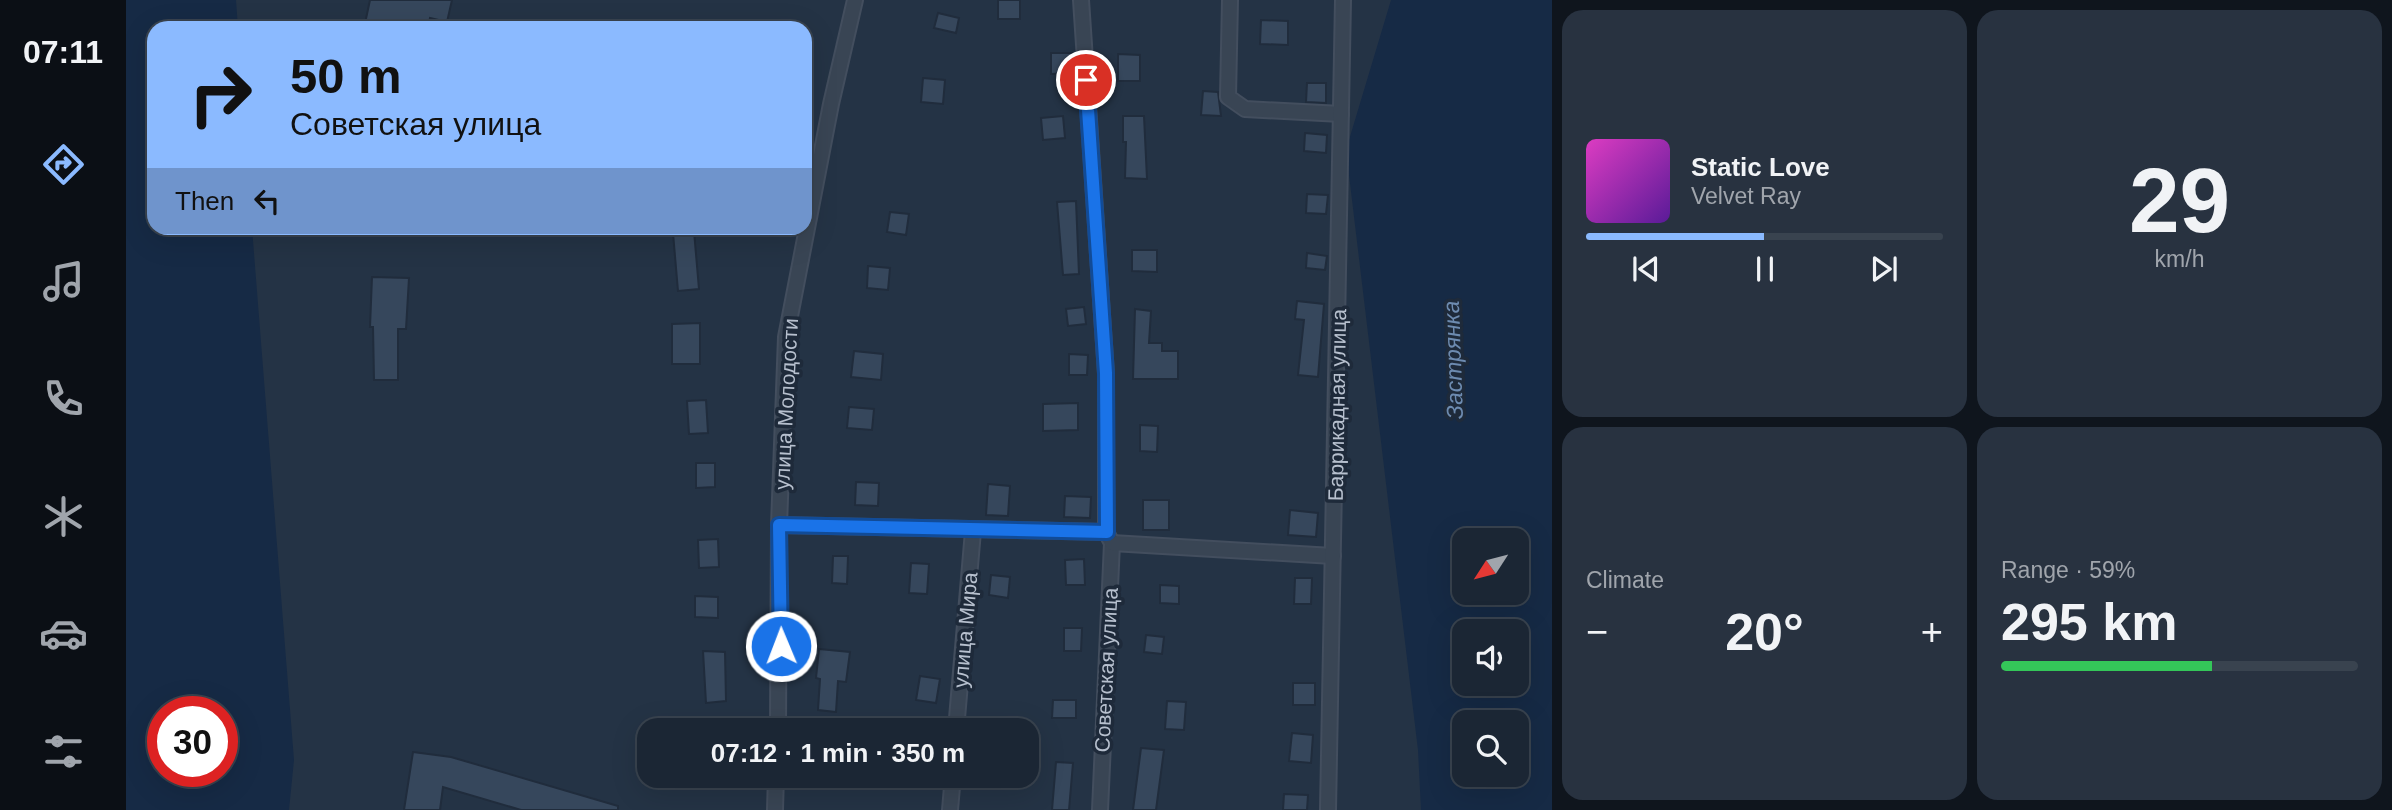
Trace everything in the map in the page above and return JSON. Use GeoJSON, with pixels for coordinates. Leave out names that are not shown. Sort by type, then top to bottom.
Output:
{"type":"FeatureCollection","features":[{"type":"Feature","properties":{"kind":"street","name":"улица Молодости"},"geometry":{"type":"LineString","coordinates":[[812,202],[855,0]]}},
{"type":"Feature","properties":{"kind":"street","name":"Советская улица"},"geometry":{"type":"LineString","coordinates":[[1081,0],[1106,373],[1109,538],[1100,810]]}},
{"type":"Feature","properties":{"kind":"street"},"geometry":{"type":"LineString","coordinates":[[1230,0],[1228,97],[1245,109],[1341,114]]}},
{"type":"Feature","properties":{"kind":"street","name":"Баррикадная улица"},"geometry":{"type":"LineString","coordinates":[[1328,810],[1343,0]]}},
{"type":"Feature","properties":{"kind":"street","name":"улица Молодости"},"geometry":{"type":"LineString","coordinates":[[778,718],[779,525],[786,337],[806,235]]}},
{"type":"Feature","properties":{"kind":"street"},"geometry":{"type":"LineString","coordinates":[[779,525],[1109,538],[1334,556]]}},
{"type":"Feature","properties":{"kind":"street","name":"улица Мира"},"geometry":{"type":"LineString","coordinates":[[957,718],[973,531]]}},
{"type":"Feature","properties":{"kind":"street"},"geometry":{"type":"LineString","coordinates":[[775,810],[776,788]]}},
{"type":"Feature","properties":{"kind":"street"},"geometry":{"type":"LineString","coordinates":[[950,810],[952,788]]}},
{"type":"Feature","properties":{"kind":"water"},"geometry":{"type":"Polygon","coordinates":[[[126,0],[236,0],[238,21],[147,21],[147,235],[253,235],[294,760],[289,810],[126,810],[126,0]]]}},
{"type":"Feature","properties":{"kind":"water","name":"Застрянка"},"geometry":{"type":"Polygon","coordinates":[[[1391,0],[1552,0],[1552,810],[1421,810],[1418,750],[1346,150],[1391,0]]]}},
{"type":"Feature","properties":{"kind":"building"},"geometry":{"type":"Polygon","coordinates":[[[370,0],[452,0],[447,21],[430,18],[429,21],[366,21],[370,0]]]}},
{"type":"Feature","properties":{"kind":"building"},"geometry":{"type":"Polygon","coordinates":[[[998,0],[1020,0],[1020,19],[998,19],[998,0]]]}},
{"type":"Feature","properties":{"kind":"building"},"geometry":{"type":"Polygon","coordinates":[[[938,13],[959,18],[956,33],[934,28],[938,13]]]}},
{"type":"Feature","properties":{"kind":"building"},"geometry":{"type":"Polygon","coordinates":[[[1261,20],[1288,21],[1288,45],[1260,44],[1261,20]]]}},
{"type":"Feature","properties":{"kind":"building"},"geometry":{"type":"Polygon","coordinates":[[[1051,53],[1072,53],[1073,73],[1051,74],[1051,53]]]}},
{"type":"Feature","properties":{"kind":"building"},"geometry":{"type":"Polygon","coordinates":[[[1118,54],[1140,55],[1140,81],[1118,81],[1118,54]]]}},
{"type":"Feature","properties":{"kind":"building"},"geometry":{"type":"Polygon","coordinates":[[[923,78],[945,80],[943,104],[921,102],[923,78]]]}},
{"type":"Feature","properties":{"kind":"building"},"geometry":{"type":"Polygon","coordinates":[[[1307,83],[1326,83],[1326,103],[1306,102],[1307,83]]]}},
{"type":"Feature","properties":{"kind":"building"},"geometry":{"type":"Polygon","coordinates":[[[1203,91],[1218,92],[1221,116],[1201,115],[1203,91]]]}},
{"type":"Feature","properties":{"kind":"building"},"geometry":{"type":"Polygon","coordinates":[[[1063,116],[1065,138],[1043,140],[1041,118],[1063,116]]]}},
{"type":"Feature","properties":{"kind":"building"},"geometry":{"type":"Polygon","coordinates":[[[1123,116],[1144,116],[1147,179],[1125,178],[1126,142],[1123,142],[1123,116]]]}},
{"type":"Feature","properties":{"kind":"building"},"geometry":{"type":"Polygon","coordinates":[[[1305,133],[1327,135],[1326,153],[1304,151],[1305,133]]]}},
{"type":"Feature","properties":{"kind":"building"},"geometry":{"type":"Polygon","coordinates":[[[1307,194],[1328,195],[1326,214],[1306,213],[1307,194]]]}},
{"type":"Feature","properties":{"kind":"building"},"geometry":{"type":"Polygon","coordinates":[[[1076,201],[1079,274],[1063,275],[1057,202],[1076,201]]]}},
{"type":"Feature","properties":{"kind":"building"},"geometry":{"type":"Polygon","coordinates":[[[890,212],[909,214],[906,235],[887,232],[890,212]]]}},
{"type":"Feature","properties":{"kind":"building"},"geometry":{"type":"Polygon","coordinates":[[[673,235],[694,235],[699,289],[678,291],[673,235]]]}},
{"type":"Feature","properties":{"kind":"building"},"geometry":{"type":"Polygon","coordinates":[[[1132,250],[1157,250],[1157,272],[1132,271],[1132,250]]]}},
{"type":"Feature","properties":{"kind":"building"},"geometry":{"type":"Polygon","coordinates":[[[1307,253],[1327,256],[1325,270],[1306,268],[1307,253]]]}},
{"type":"Feature","properties":{"kind":"building"},"geometry":{"type":"Polygon","coordinates":[[[868,266],[890,268],[888,290],[867,288],[868,266]]]}},
{"type":"Feature","properties":{"kind":"building"},"geometry":{"type":"Polygon","coordinates":[[[372,277],[409,278],[406,329],[398,329],[398,380],[374,380],[373,327],[370,327],[372,277]]]}},
{"type":"Feature","properties":{"kind":"building"},"geometry":{"type":"Polygon","coordinates":[[[1297,301],[1324,304],[1318,377],[1298,375],[1304,320],[1295,319],[1297,301]]]}},
{"type":"Feature","properties":{"kind":"building"},"geometry":{"type":"Polygon","coordinates":[[[1084,307],[1086,324],[1068,326],[1066,309],[1084,307]]]}},
{"type":"Feature","properties":{"kind":"building"},"geometry":{"type":"Polygon","coordinates":[[[1135,309],[1151,311],[1149,343],[1162,343],[1162,351],[1178,351],[1178,379],[1133,379],[1135,309]]]}},
{"type":"Feature","properties":{"kind":"building"},"geometry":{"type":"Polygon","coordinates":[[[700,323],[700,364],[672,364],[672,324],[700,323]]]}},
{"type":"Feature","properties":{"kind":"building"},"geometry":{"type":"Polygon","coordinates":[[[854,351],[883,354],[881,380],[851,377],[854,351]]]}},
{"type":"Feature","properties":{"kind":"building"},"geometry":{"type":"Polygon","coordinates":[[[1069,354],[1088,355],[1087,375],[1069,375],[1069,354]]]}},
{"type":"Feature","properties":{"kind":"building"},"geometry":{"type":"Polygon","coordinates":[[[706,400],[708,433],[689,434],[687,401],[706,400]]]}},
{"type":"Feature","properties":{"kind":"building"},"geometry":{"type":"Polygon","coordinates":[[[1078,403],[1078,430],[1043,431],[1043,404],[1078,403]]]}},
{"type":"Feature","properties":{"kind":"building"},"geometry":{"type":"Polygon","coordinates":[[[849,407],[874,409],[872,430],[847,428],[849,407]]]}},
{"type":"Feature","properties":{"kind":"building"},"geometry":{"type":"Polygon","coordinates":[[[1140,425],[1158,426],[1157,452],[1140,451],[1140,425]]]}},
{"type":"Feature","properties":{"kind":"building"},"geometry":{"type":"Polygon","coordinates":[[[696,463],[715,463],[715,487],[696,488],[696,463]]]}},
{"type":"Feature","properties":{"kind":"building"},"geometry":{"type":"Polygon","coordinates":[[[856,482],[879,483],[878,506],[855,505],[856,482]]]}},
{"type":"Feature","properties":{"kind":"building"},"geometry":{"type":"Polygon","coordinates":[[[988,484],[1010,486],[1008,516],[986,515],[988,484]]]}},
{"type":"Feature","properties":{"kind":"building"},"geometry":{"type":"Polygon","coordinates":[[[1065,496],[1091,497],[1090,518],[1064,517],[1065,496]]]}},
{"type":"Feature","properties":{"kind":"building"},"geometry":{"type":"Polygon","coordinates":[[[1143,500],[1169,500],[1169,530],[1143,530],[1143,500]]]}},
{"type":"Feature","properties":{"kind":"building"},"geometry":{"type":"Polygon","coordinates":[[[1290,510],[1318,513],[1316,537],[1288,535],[1290,510]]]}},
{"type":"Feature","properties":{"kind":"building"},"geometry":{"type":"Polygon","coordinates":[[[718,539],[719,567],[699,568],[698,540],[718,539]]]}},
{"type":"Feature","properties":{"kind":"building"},"geometry":{"type":"Polygon","coordinates":[[[833,556],[848,556],[847,584],[832,583],[833,556]]]}},
{"type":"Feature","properties":{"kind":"building"},"geometry":{"type":"Polygon","coordinates":[[[1084,559],[1085,585],[1066,585],[1065,560],[1084,559]]]}},
{"type":"Feature","properties":{"kind":"building"},"geometry":{"type":"Polygon","coordinates":[[[911,563],[929,564],[927,594],[909,593],[911,563]]]}},
{"type":"Feature","properties":{"kind":"building"},"geometry":{"type":"Polygon","coordinates":[[[991,575],[1010,577],[1008,598],[989,595],[991,575]]]}},
{"type":"Feature","properties":{"kind":"building"},"geometry":{"type":"Polygon","coordinates":[[[1295,578],[1312,578],[1311,604],[1294,604],[1295,578]]]}},
{"type":"Feature","properties":{"kind":"building"},"geometry":{"type":"Polygon","coordinates":[[[1160,585],[1179,586],[1179,604],[1160,603],[1160,585]]]}},
{"type":"Feature","properties":{"kind":"building"},"geometry":{"type":"Polygon","coordinates":[[[695,596],[718,597],[718,618],[695,617],[695,596]]]}},
{"type":"Feature","properties":{"kind":"building"},"geometry":{"type":"Polygon","coordinates":[[[1064,628],[1082,628],[1081,651],[1064,651],[1064,628]]]}},
{"type":"Feature","properties":{"kind":"building"},"geometry":{"type":"Polygon","coordinates":[[[1146,635],[1164,637],[1162,654],[1144,652],[1146,635]]]}},
{"type":"Feature","properties":{"kind":"building"},"geometry":{"type":"Polygon","coordinates":[[[819,649],[850,652],[846,682],[838,681],[836,712],[818,710],[820,679],[816,678],[819,649]]]}},
{"type":"Feature","properties":{"kind":"building"},"geometry":{"type":"Polygon","coordinates":[[[703,651],[725,652],[726,701],[706,703],[703,651]]]}},
{"type":"Feature","properties":{"kind":"building"},"geometry":{"type":"Polygon","coordinates":[[[920,676],[940,679],[936,703],[916,700],[920,676]]]}},
{"type":"Feature","properties":{"kind":"building"},"geometry":{"type":"Polygon","coordinates":[[[1293,683],[1315,683],[1315,705],[1293,705],[1293,683]]]}},
{"type":"Feature","properties":{"kind":"building"},"geometry":{"type":"Polygon","coordinates":[[[1053,700],[1076,700],[1076,718],[1052,718],[1053,700]]]}},
{"type":"Feature","properties":{"kind":"building"},"geometry":{"type":"Polygon","coordinates":[[[1167,701],[1186,702],[1184,730],[1165,729],[1167,701]]]}},
{"type":"Feature","properties":{"kind":"building"},"geometry":{"type":"Polygon","coordinates":[[[1292,733],[1313,735],[1311,763],[1289,761],[1292,733]]]}},
{"type":"Feature","properties":{"kind":"building"},"geometry":{"type":"Polygon","coordinates":[[[1141,748],[1164,750],[1156,810],[1133,810],[1141,748]]]}},
{"type":"Feature","properties":{"kind":"building"},"geometry":{"type":"Polygon","coordinates":[[[413,752],[451,757],[618,806],[618,810],[521,810],[443,787],[440,810],[404,810],[413,752]]]}},
{"type":"Feature","properties":{"kind":"building"},"geometry":{"type":"Polygon","coordinates":[[[1056,762],[1073,763],[1069,810],[1052,810],[1056,762]]]}},
{"type":"Feature","properties":{"kind":"building"},"geometry":{"type":"Polygon","coordinates":[[[1284,794],[1308,795],[1307,810],[1283,810],[1284,794]]]}},
{"type":"Feature","properties":{"kind":"route"},"geometry":{"type":"LineString","coordinates":[[781,646],[779,525],[1107,532],[1106,373],[1086,80]]}}]}
